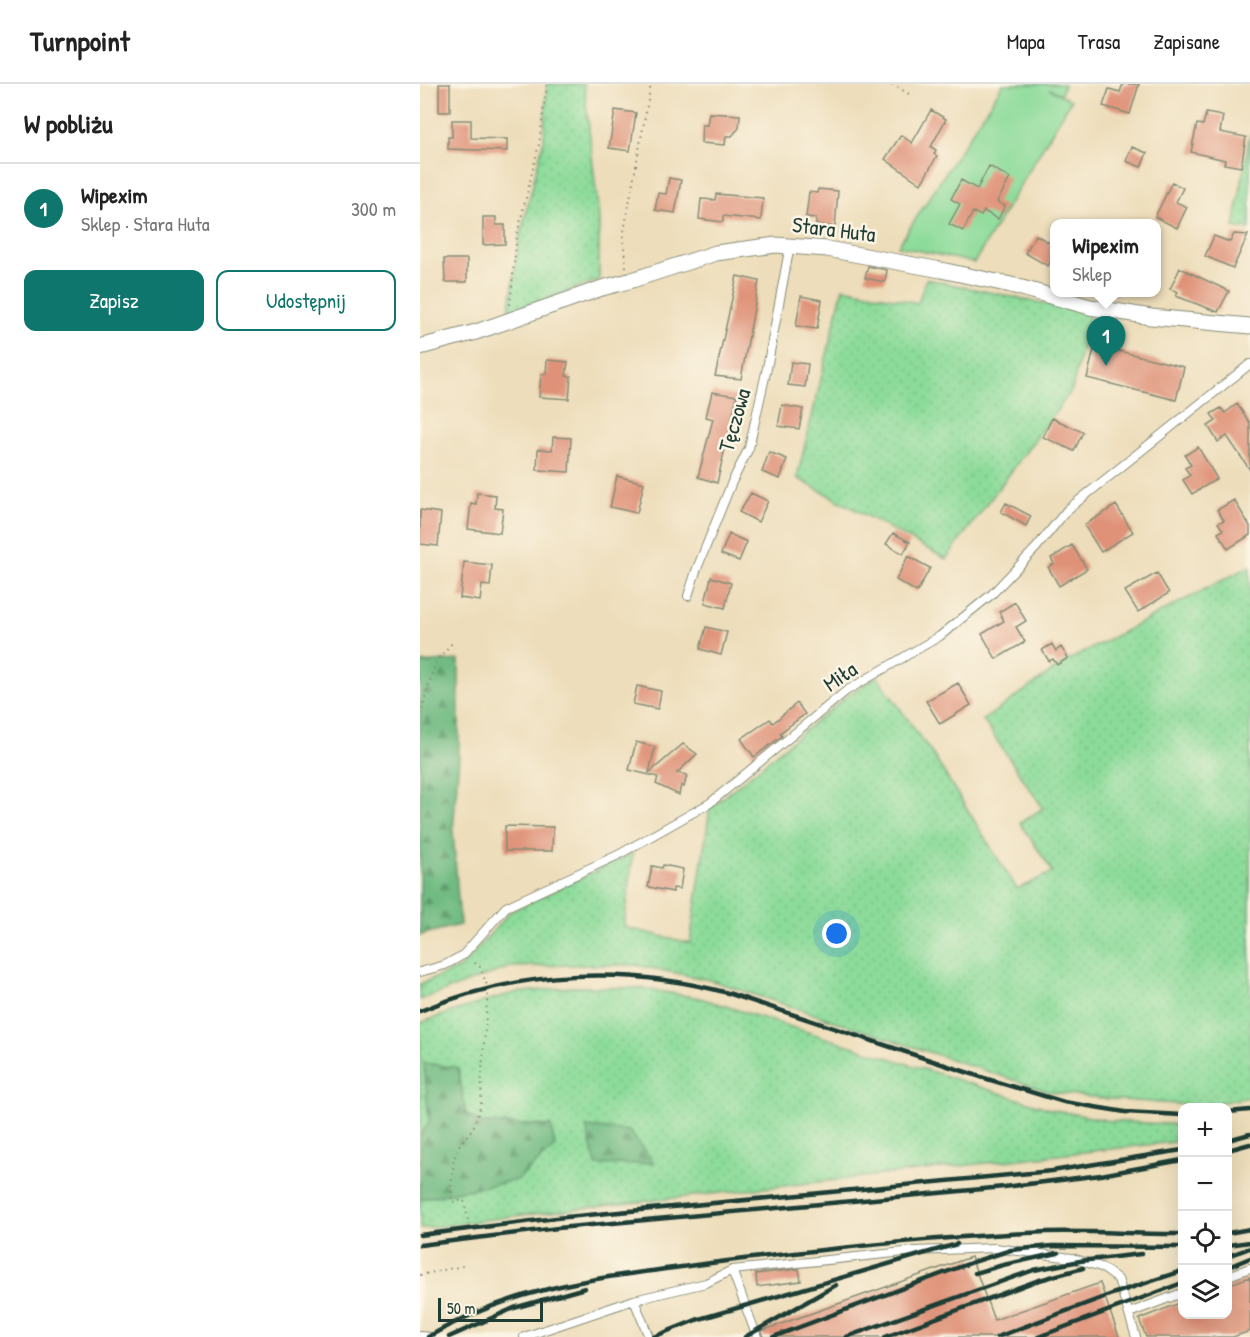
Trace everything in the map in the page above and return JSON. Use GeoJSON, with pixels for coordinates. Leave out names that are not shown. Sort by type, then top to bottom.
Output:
{"type":"FeatureCollection","features":[{"type":"Feature","properties":{"kind":"street","name":"Stara Huta"},"geometry":{"type":"LineString","coordinates":[[420,347],[476,332],[602,288],[716,253],[755,246],[790,245],[827,249],[941,270],[1050,296]]}},
{"type":"Feature","properties":{"kind":"street","name":"Stara Huta"},"geometry":{"type":"LineString","coordinates":[[1054,297],[1090,307],[1151,317],[1250,326]]}},
{"type":"Feature","properties":{"kind":"lane","name":"Tęczowa"},"geometry":{"type":"LineString","coordinates":[[688,596],[732,482],[749,448],[767,369],[790,245]]}},
{"type":"Feature","properties":{"kind":"lane","name":"Miła"},"geometry":{"type":"LineString","coordinates":[[420,972],[446,965],[463,955],[506,907],[618,855],[710,803],[846,692],[940,636],[992,594],[1036,548],[1067,510],[1250,364]]}},
{"type":"Feature","properties":{"kind":"lane"},"geometry":{"type":"LineString","coordinates":[[524,1337],[634,1300],[706,1283],[732,1270],[914,1251],[995,1248],[1072,1258],[1101,1267],[1118,1280],[1136,1337]]}},
{"type":"Feature","properties":{"kind":"lane"},"geometry":{"type":"LineString","coordinates":[[1232,1274],[1250,1268]]}},
{"type":"Feature","properties":{"kind":"lane"},"geometry":{"type":"LineString","coordinates":[[732,1270],[757,1337]]}},
{"type":"Feature","properties":{"kind":"lane"},"geometry":{"type":"LineString","coordinates":[[1129,1313],[1178,1295]]}},
{"type":"Feature","properties":{"kind":"lane"},"geometry":{"type":"LineString","coordinates":[[634,1300],[649,1337]]}},
{"type":"Feature","properties":{"kind":"lane"},"geometry":{"type":"LineString","coordinates":[[420,1336],[430,1337]]}},
{"type":"Feature","properties":{"kind":"path"},"geometry":{"type":"LineString","coordinates":[[512,319],[509,312],[517,235],[539,144],[547,84]]}},
{"type":"Feature","properties":{"kind":"path"},"geometry":{"type":"LineString","coordinates":[[629,281],[624,261],[624,237],[651,84]]}},
{"type":"Feature","properties":{"kind":"path"},"geometry":{"type":"LineString","coordinates":[[892,84],[911,95]]}},
{"type":"Feature","properties":{"kind":"path"},"geometry":{"type":"LineString","coordinates":[[420,715],[436,662],[453,642]]}},
{"type":"Feature","properties":{"kind":"path"},"geometry":{"type":"LineString","coordinates":[[463,955],[480,967],[488,988],[481,1105],[473,1128],[460,1144],[454,1159],[451,1188],[452,1202],[464,1200],[468,1220]]}},
{"type":"Feature","properties":{"kind":"path"},"geometry":{"type":"LineString","coordinates":[[420,1275],[463,1266]]}},
{"type":"Feature","properties":{"kind":"green space"},"geometry":{"type":"Polygon","coordinates":[[[547,84],[584,84],[599,218],[599,280],[509,312],[519,241],[544,139],[547,84]]]}},
{"type":"Feature","properties":{"kind":"green space"},"geometry":{"type":"Polygon","coordinates":[[[1003,84],[1064,84],[1061,94],[1049,89],[1071,100],[974,263],[898,246],[1003,84]]]}},
{"type":"Feature","properties":{"kind":"green space"},"geometry":{"type":"Polygon","coordinates":[[[1250,134],[1250,229],[1234,227],[1250,134]]]}},
{"type":"Feature","properties":{"kind":"green space"},"geometry":{"type":"Polygon","coordinates":[[[926,279],[1090,313],[1072,390],[946,559],[797,478],[843,288],[918,303],[926,279]]]}},
{"type":"Feature","properties":{"kind":"green space"},"geometry":{"type":"Polygon","coordinates":[[[1250,566],[1250,1097],[1218,1103],[1178,1104],[1050,1092],[710,980],[636,965],[510,967],[420,1000],[420,984],[460,968],[510,912],[633,853],[624,927],[690,943],[710,808],[848,695],[877,676],[933,755],[1017,889],[1053,872],[1020,823],[1043,808],[983,720],[1067,661],[1250,566]]]}},
{"type":"Feature","properties":{"kind":"green space"},"geometry":{"type":"Polygon","coordinates":[[[459,660],[459,757],[453,831],[460,925],[420,935],[420,663],[459,660]]]}},
{"type":"Feature","properties":{"kind":"green space"},"geometry":{"type":"Polygon","coordinates":[[[572,987],[639,988],[700,998],[1050,1109],[1110,1121],[1178,1125],[1178,1141],[515,1216],[420,1229],[420,1199],[466,1189],[550,1126],[481,1123],[466,1114],[458,1069],[425,1063],[429,1122],[420,1136],[420,1023],[513,993],[572,987]]]}},
{"type":"Feature","properties":{"kind":"green space"},"geometry":{"type":"Polygon","coordinates":[[[424,1063],[458,1068],[466,1115],[481,1123],[551,1126],[555,1147],[517,1180],[420,1199],[420,1136],[429,1122],[424,1063]]]}},
{"type":"Feature","properties":{"kind":"green space"},"geometry":{"type":"Polygon","coordinates":[[[586,1127],[629,1131],[654,1163],[596,1165],[586,1127]]]}},
{"type":"Feature","properties":{"kind":"building"},"geometry":{"type":"Polygon","coordinates":[[[439,84],[450,84],[450,112],[439,112],[439,84]]]}},
{"type":"Feature","properties":{"kind":"building"},"geometry":{"type":"Polygon","coordinates":[[[1123,84],[1139,84],[1130,114],[1103,106],[1109,89],[1120,92],[1123,84]]]}},
{"type":"Feature","properties":{"kind":"building"},"geometry":{"type":"Polygon","coordinates":[[[615,110],[636,113],[630,151],[609,148],[615,110]]]}},
{"type":"Feature","properties":{"kind":"building"},"geometry":{"type":"Polygon","coordinates":[[[931,110],[946,119],[931,147],[936,150],[934,154],[937,156],[921,184],[885,159],[901,135],[912,143],[931,110]]]}},
{"type":"Feature","properties":{"kind":"building"},"geometry":{"type":"Polygon","coordinates":[[[709,113],[740,115],[739,128],[732,136],[726,136],[725,145],[701,143],[702,125],[707,125],[709,113]]]}},
{"type":"Feature","properties":{"kind":"building"},"geometry":{"type":"Polygon","coordinates":[[[1206,113],[1223,116],[1220,132],[1246,137],[1241,167],[1224,164],[1225,160],[1191,152],[1197,124],[1203,125],[1206,113]]]}},
{"type":"Feature","properties":{"kind":"building"},"geometry":{"type":"Polygon","coordinates":[[[452,120],[471,120],[471,138],[507,139],[507,151],[448,149],[448,137],[452,137],[452,120]]]}},
{"type":"Feature","properties":{"kind":"building"},"geometry":{"type":"Polygon","coordinates":[[[1132,147],[1147,153],[1141,167],[1126,161],[1132,147]]]}},
{"type":"Feature","properties":{"kind":"building"},"geometry":{"type":"Polygon","coordinates":[[[989,166],[1010,178],[997,202],[1005,206],[998,219],[984,211],[981,216],[973,212],[963,231],[949,224],[960,204],[951,199],[961,180],[977,189],[989,166]]]}},
{"type":"Feature","properties":{"kind":"building"},"geometry":{"type":"Polygon","coordinates":[[[669,178],[681,180],[675,213],[655,210],[658,193],[666,194],[669,178]]]}},
{"type":"Feature","properties":{"kind":"building"},"geometry":{"type":"Polygon","coordinates":[[[1172,182],[1183,188],[1176,202],[1187,207],[1177,228],[1155,217],[1172,182]]]}},
{"type":"Feature","properties":{"kind":"building"},"geometry":{"type":"Polygon","coordinates":[[[818,189],[838,191],[835,227],[816,225],[816,218],[806,217],[809,192],[817,193],[818,189]]]}},
{"type":"Feature","properties":{"kind":"building"},"geometry":{"type":"Polygon","coordinates":[[[716,194],[763,198],[761,220],[723,216],[723,222],[699,219],[701,199],[715,200],[716,194]]]}},
{"type":"Feature","properties":{"kind":"building"},"geometry":{"type":"Polygon","coordinates":[[[483,217],[496,217],[496,225],[505,225],[505,244],[483,245],[483,217]]]}},
{"type":"Feature","properties":{"kind":"building"},"geometry":{"type":"Polygon","coordinates":[[[1234,234],[1248,235],[1233,268],[1205,256],[1214,236],[1230,242],[1234,234]]]}},
{"type":"Feature","properties":{"kind":"building"},"geometry":{"type":"Polygon","coordinates":[[[1036,235],[1050,243],[1048,266],[1025,253],[1036,235]]]}},
{"type":"Feature","properties":{"kind":"building"},"geometry":{"type":"Polygon","coordinates":[[[444,259],[467,259],[467,282],[445,282],[444,259]]]}},
{"type":"Feature","properties":{"kind":"building"},"geometry":{"type":"Polygon","coordinates":[[[868,266],[887,270],[885,282],[865,278],[868,266]]]}},
{"type":"Feature","properties":{"kind":"building"},"geometry":{"type":"Polygon","coordinates":[[[1180,268],[1229,291],[1218,312],[1176,296],[1178,292],[1170,289],[1180,268]]]}},
{"type":"Feature","properties":{"kind":"building"},"geometry":{"type":"Polygon","coordinates":[[[737,276],[759,281],[741,379],[715,376],[737,276]]]}},
{"type":"Feature","properties":{"kind":"building"},"geometry":{"type":"Polygon","coordinates":[[[801,296],[822,300],[817,329],[796,326],[801,296]]]}},
{"type":"Feature","properties":{"kind":"building"},"geometry":{"type":"Polygon","coordinates":[[[1095,345],[1184,367],[1176,400],[1087,378],[1095,345]]]}},
{"type":"Feature","properties":{"kind":"building"},"geometry":{"type":"Polygon","coordinates":[[[547,360],[568,362],[566,376],[571,376],[569,399],[539,397],[541,374],[546,374],[547,360]]]}},
{"type":"Feature","properties":{"kind":"building"},"geometry":{"type":"Polygon","coordinates":[[[791,362],[808,364],[805,387],[788,385],[791,362]]]}},
{"type":"Feature","properties":{"kind":"building"},"geometry":{"type":"Polygon","coordinates":[[[712,392],[737,396],[717,483],[698,477],[713,419],[706,417],[712,392]]]}},
{"type":"Feature","properties":{"kind":"building"},"geometry":{"type":"Polygon","coordinates":[[[1237,404],[1250,423],[1250,470],[1227,436],[1218,442],[1208,426],[1216,421],[1211,414],[1221,408],[1225,413],[1237,404]]]}},
{"type":"Feature","properties":{"kind":"building"},"geometry":{"type":"Polygon","coordinates":[[[782,405],[803,409],[799,429],[778,426],[782,405]]]}},
{"type":"Feature","properties":{"kind":"building"},"geometry":{"type":"Polygon","coordinates":[[[1052,418],[1083,432],[1074,451],[1043,437],[1052,418]]]}},
{"type":"Feature","properties":{"kind":"building"},"geometry":{"type":"Polygon","coordinates":[[[553,437],[571,438],[569,472],[537,470],[538,449],[552,450],[553,437]]]}},
{"type":"Feature","properties":{"kind":"building"},"geometry":{"type":"Polygon","coordinates":[[[1198,447],[1217,479],[1192,494],[1183,480],[1190,475],[1185,468],[1191,465],[1185,455],[1198,447]]]}},
{"type":"Feature","properties":{"kind":"building"},"geometry":{"type":"Polygon","coordinates":[[[769,452],[787,459],[780,479],[762,472],[769,452]]]}},
{"type":"Feature","properties":{"kind":"building"},"geometry":{"type":"Polygon","coordinates":[[[617,476],[644,483],[637,513],[610,507],[617,476]]]}},
{"type":"Feature","properties":{"kind":"building"},"geometry":{"type":"Polygon","coordinates":[[[477,493],[496,495],[495,508],[503,509],[500,533],[468,529],[471,503],[476,504],[477,493]]]}},
{"type":"Feature","properties":{"kind":"building"},"geometry":{"type":"Polygon","coordinates":[[[751,493],[768,501],[758,522],[739,512],[751,493]]]}},
{"type":"Feature","properties":{"kind":"building"},"geometry":{"type":"Polygon","coordinates":[[[1234,500],[1250,526],[1250,535],[1228,549],[1218,533],[1223,530],[1218,523],[1224,520],[1217,510],[1234,500]]]}},
{"type":"Feature","properties":{"kind":"building"},"geometry":{"type":"Polygon","coordinates":[[[1006,503],[1031,516],[1026,526],[1001,512],[1006,503]]]}},
{"type":"Feature","properties":{"kind":"building"},"geometry":{"type":"Polygon","coordinates":[[[1116,505],[1133,532],[1101,552],[1084,525],[1116,505]]]}},
{"type":"Feature","properties":{"kind":"building"},"geometry":{"type":"Polygon","coordinates":[[[420,510],[441,513],[438,546],[420,544],[420,510]]]}},
{"type":"Feature","properties":{"kind":"building"},"geometry":{"type":"Polygon","coordinates":[[[893,533],[910,542],[903,554],[886,544],[893,533]]]}},
{"type":"Feature","properties":{"kind":"building"},"geometry":{"type":"Polygon","coordinates":[[[729,534],[747,542],[739,561],[721,554],[729,534]]]}},
{"type":"Feature","properties":{"kind":"building"},"geometry":{"type":"Polygon","coordinates":[[[1072,545],[1087,569],[1059,586],[1048,567],[1054,564],[1051,558],[1072,545]]]}},
{"type":"Feature","properties":{"kind":"building"},"geometry":{"type":"Polygon","coordinates":[[[908,556],[930,568],[917,592],[896,580],[908,556]]]}},
{"type":"Feature","properties":{"kind":"building"},"geometry":{"type":"Polygon","coordinates":[[[464,562],[492,565],[490,586],[482,585],[480,601],[460,598],[464,562]]]}},
{"type":"Feature","properties":{"kind":"building"},"geometry":{"type":"Polygon","coordinates":[[[1157,573],[1169,593],[1138,612],[1125,591],[1157,573]]]}},
{"type":"Feature","properties":{"kind":"building"},"geometry":{"type":"Polygon","coordinates":[[[711,577],[731,583],[725,608],[705,603],[711,577]]]}},
{"type":"Feature","properties":{"kind":"building"},"geometry":{"type":"Polygon","coordinates":[[[1015,602],[1026,621],[1016,627],[1025,642],[996,659],[982,634],[1004,621],[999,612],[1015,602]]]}},
{"type":"Feature","properties":{"kind":"building"},"geometry":{"type":"Polygon","coordinates":[[[706,627],[727,632],[721,655],[700,649],[706,627]]]}},
{"type":"Feature","properties":{"kind":"building"},"geometry":{"type":"Polygon","coordinates":[[[1052,644],[1056,651],[1061,647],[1068,658],[1057,665],[1053,659],[1049,661],[1042,650],[1052,644]]]}},
{"type":"Feature","properties":{"kind":"building"},"geometry":{"type":"Polygon","coordinates":[[[958,683],[971,705],[940,724],[926,701],[958,683]]]}},
{"type":"Feature","properties":{"kind":"building"},"geometry":{"type":"Polygon","coordinates":[[[637,686],[661,691],[658,709],[633,704],[637,686]]]}},
{"type":"Feature","properties":{"kind":"building"},"geometry":{"type":"Polygon","coordinates":[[[797,703],[805,714],[780,733],[782,736],[754,757],[741,739],[770,719],[773,723],[797,703]]]}},
{"type":"Feature","properties":{"kind":"building"},"geometry":{"type":"Polygon","coordinates":[[[636,742],[655,747],[649,773],[683,744],[697,754],[677,773],[687,775],[684,787],[681,785],[679,795],[656,784],[658,777],[629,770],[636,742]]]}},
{"type":"Feature","properties":{"kind":"building"},"geometry":{"type":"Polygon","coordinates":[[[505,826],[553,827],[552,851],[505,851],[505,826]]]}},
{"type":"Feature","properties":{"kind":"building"},"geometry":{"type":"Polygon","coordinates":[[[663,865],[683,869],[680,889],[673,888],[673,892],[648,887],[652,866],[662,868],[663,865]]]}},
{"type":"Feature","properties":{"kind":"building"},"geometry":{"type":"Polygon","coordinates":[[[971,1257],[994,1320],[1100,1283],[1119,1337],[763,1337],[761,1331],[971,1257]]]}},
{"type":"Feature","properties":{"kind":"building"},"geometry":{"type":"Polygon","coordinates":[[[799,1269],[801,1281],[757,1287],[756,1274],[799,1269]]]}},
{"type":"Feature","properties":{"kind":"building"},"geometry":{"type":"Polygon","coordinates":[[[1250,1277],[1250,1331],[1233,1337],[1146,1337],[1139,1319],[1178,1304],[1178,1319],[1232,1319],[1232,1283],[1250,1277]]]}},
{"type":"Feature","properties":{"kind":"railway"},"geometry":{"type":"LineString","coordinates":[[420,1011],[457,997],[534,980],[572,976],[651,978],[728,993],[984,1078],[1064,1102],[1125,1112],[1178,1115]]}},
{"type":"Feature","properties":{"kind":"railway"},"geometry":{"type":"LineString","coordinates":[[1232,1112],[1250,1110]]}},
{"type":"Feature","properties":{"kind":"railway"},"geometry":{"type":"LineString","coordinates":[[1232,1139],[1250,1134]]}},
{"type":"Feature","properties":{"kind":"railway"},"geometry":{"type":"LineString","coordinates":[[1232,1149],[1250,1144]]}},
{"type":"Feature","properties":{"kind":"railway"},"geometry":{"type":"LineString","coordinates":[[420,1235],[556,1218],[1052,1171],[1178,1151]]}},
{"type":"Feature","properties":{"kind":"railway"},"geometry":{"type":"LineString","coordinates":[[420,1245],[558,1228],[1004,1187],[1101,1175],[1178,1161]]}},
{"type":"Feature","properties":{"kind":"railway"},"geometry":{"type":"LineString","coordinates":[[1232,1232],[1250,1229]]}},
{"type":"Feature","properties":{"kind":"railway"},"geometry":{"type":"LineString","coordinates":[[428,1337],[462,1319],[530,1294],[565,1285],[637,1273],[795,1253],[962,1237],[1046,1232],[1178,1234]]}},
{"type":"Feature","properties":{"kind":"railway"},"geometry":{"type":"LineString","coordinates":[[1232,1244],[1250,1242]]}},
{"type":"Feature","properties":{"kind":"railway"},"geometry":{"type":"LineString","coordinates":[[653,1337],[696,1320],[957,1244]]}},
{"type":"Feature","properties":{"kind":"railway"},"geometry":{"type":"LineString","coordinates":[[773,1337],[1011,1250],[1052,1246],[1178,1247]]}},
{"type":"Feature","properties":{"kind":"railway"},"geometry":{"type":"LineString","coordinates":[[1232,1255],[1250,1248]]}},
{"type":"Feature","properties":{"kind":"railway"},"geometry":{"type":"LineString","coordinates":[[975,1273],[1058,1253]]}},
{"type":"Feature","properties":{"kind":"railway"},"geometry":{"type":"LineString","coordinates":[[846,1337],[1034,1270],[1080,1261],[1141,1254]]}},
{"type":"Feature","properties":{"kind":"railway"},"geometry":{"type":"LineString","coordinates":[[1232,1265],[1250,1258]]}},
{"type":"Feature","properties":{"kind":"railway"},"geometry":{"type":"LineString","coordinates":[[885,1337],[1036,1281],[1083,1268]]}},
{"type":"Feature","properties":{"kind":"railway"},"geometry":{"type":"LineString","coordinates":[[997,1337],[1178,1272]]}},
{"type":"Feature","properties":{"kind":"railway"},"geometry":{"type":"LineString","coordinates":[[1038,1337],[1178,1284]]}},
{"type":"Feature","properties":{"kind":"railway"},"geometry":{"type":"LineString","coordinates":[[745,1337],[836,1285]]}},
{"type":"Feature","properties":{"kind":"railway"},"geometry":{"type":"LineString","coordinates":[[449,1337],[514,1308],[585,1288]]}},
{"type":"Feature","properties":{"kind":"place","name":"Wipexim"},"geometry":{"type":"Point","coordinates":[1106,366]}}]}
